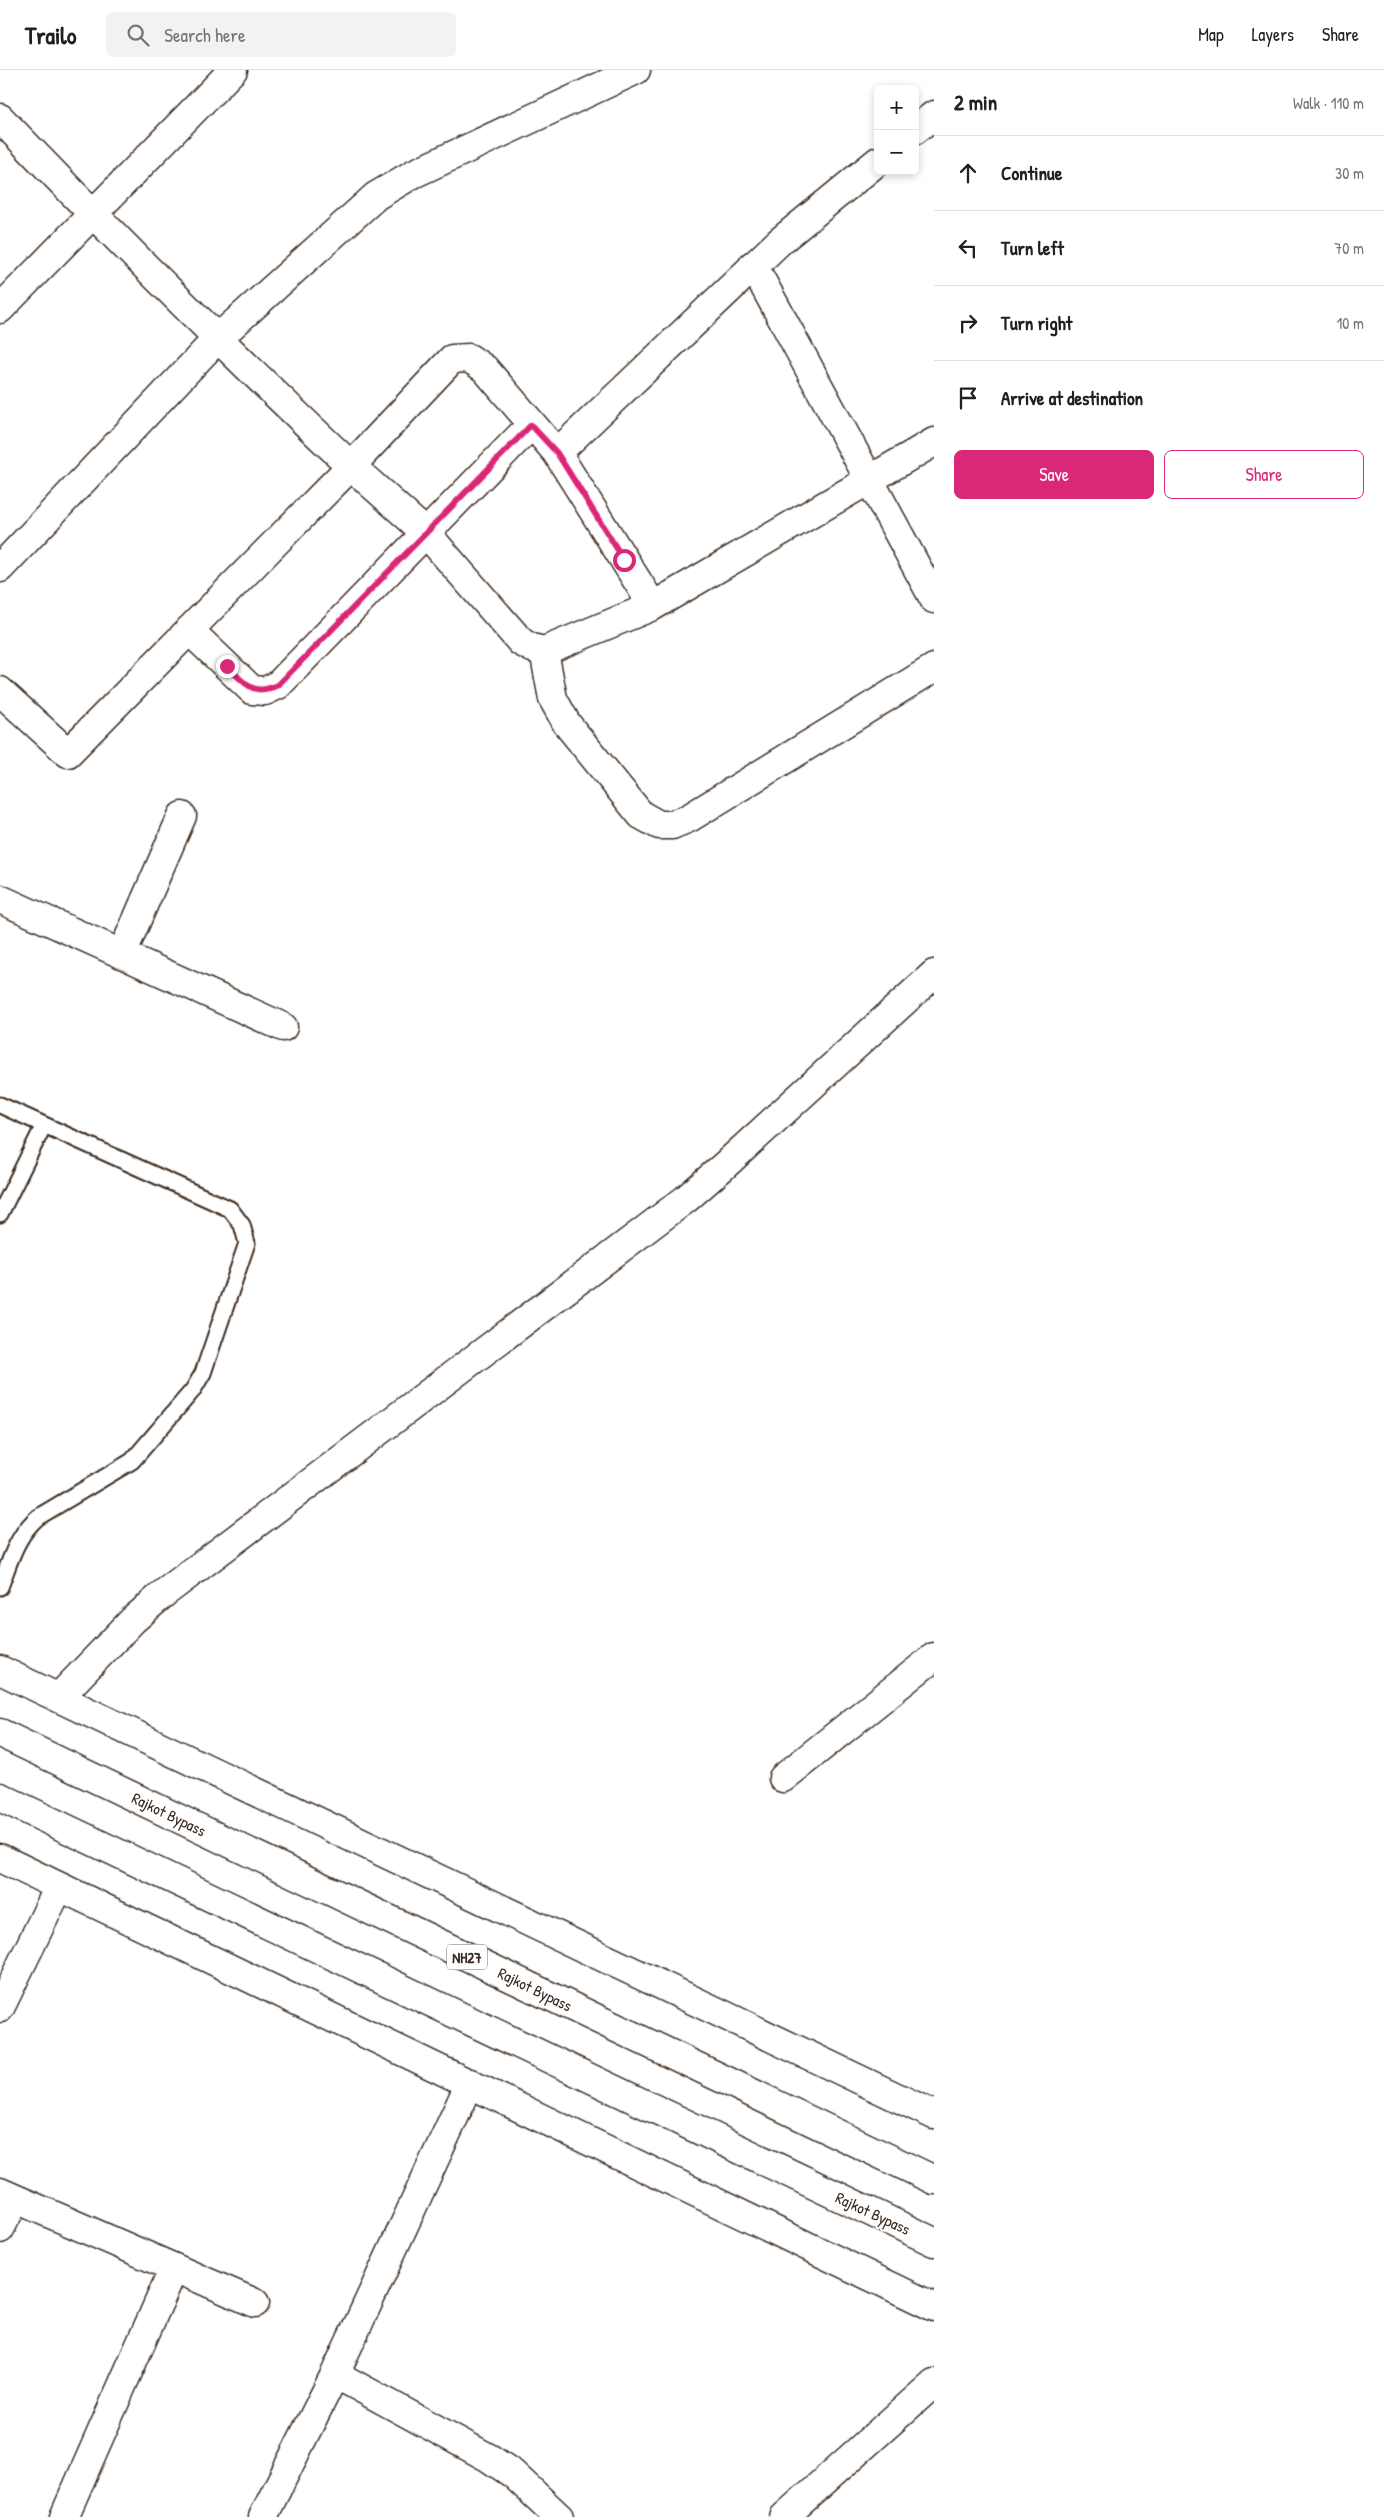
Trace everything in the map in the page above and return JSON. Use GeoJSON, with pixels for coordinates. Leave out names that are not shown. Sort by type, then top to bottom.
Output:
{"type":"FeatureCollection","features":[{"type":"Feature","properties":{"kind":"main road"},"geometry":{"type":"LineString","coordinates":[[0,309],[93,216],[233,70]]}},
{"type":"Feature","properties":{"kind":"main road"},"geometry":{"type":"LineString","coordinates":[[0,568],[217,339],[376,196],[394,183],[636,70]]}},
{"type":"Feature","properties":{"kind":"main road"},"geometry":{"type":"LineString","coordinates":[[919,127],[934,115]]}},
{"type":"Feature","properties":{"kind":"main road"},"geometry":{"type":"LineString","coordinates":[[0,118],[93,216],[217,339],[351,466],[426,533],[521,642],[532,648],[544,651],[653,606],[934,442]]}},
{"type":"Feature","properties":{"kind":"main road"},"geometry":{"type":"LineString","coordinates":[[557,453],[753,265],[874,164]]}},
{"type":"Feature","properties":{"kind":"main road"},"geometry":{"type":"LineString","coordinates":[[753,265],[934,599]]}},
{"type":"Feature","properties":{"kind":"main road"},"geometry":{"type":"LineString","coordinates":[[0,691],[68,753],[351,466],[452,360],[469,358],[485,369],[531,425],[557,453],[653,606]]}},
{"type":"Feature","properties":{"kind":"main road"},"geometry":{"type":"LineString","coordinates":[[189,630],[252,690],[265,691],[278,685],[531,425]]}},
{"type":"Feature","properties":{"kind":"main road"},"geometry":{"type":"LineString","coordinates":[[544,651],[553,699],[567,724],[641,815],[659,825],[672,825],[689,818],[934,668]]}},
{"type":"Feature","properties":{"kind":"main road"},"geometry":{"type":"LineString","coordinates":[[122,954],[182,816]]}},
{"type":"Feature","properties":{"kind":"main road"},"geometry":{"type":"LineString","coordinates":[[0,900],[283,1027]]}},
{"type":"Feature","properties":{"kind":"main road"},"geometry":{"type":"LineString","coordinates":[[59,1697],[133,1620],[163,1594],[686,1199],[934,974]]}},
{"type":"Feature","properties":{"kind":"main road"},"geometry":{"type":"LineString","coordinates":[[783,1778],[934,1657]]}},
{"type":"Feature","properties":{"kind":"main road"},"geometry":{"type":"LineString","coordinates":[[0,1670],[934,2115]]}},
{"type":"Feature","properties":{"kind":"main road","name":"Rajkot Bypass"},"geometry":{"type":"LineString","coordinates":[[0,1733],[934,2180]]}},
{"type":"Feature","properties":{"kind":"main road","name":"Rajkot Bypass"},"geometry":{"type":"LineString","coordinates":[[0,1797],[934,2242]]}},
{"type":"Feature","properties":{"kind":"main road"},"geometry":{"type":"LineString","coordinates":[[0,1858],[934,2307]]}},
{"type":"Feature","properties":{"kind":"main road"},"geometry":{"type":"LineString","coordinates":[[0,2008],[58,1887]]}},
{"type":"Feature","properties":{"kind":"main road"},"geometry":{"type":"LineString","coordinates":[[263,2517],[335,2374],[470,2083]]}},
{"type":"Feature","properties":{"kind":"main road"},"geometry":{"type":"LineString","coordinates":[[0,2229],[8,2196],[255,2303]]}},
{"type":"Feature","properties":{"kind":"main road"},"geometry":{"type":"LineString","coordinates":[[64,2517],[174,2268]]}},
{"type":"Feature","properties":{"kind":"main road"},"geometry":{"type":"LineString","coordinates":[[335,2374],[489,2458],[526,2485],[559,2517]]}},
{"type":"Feature","properties":{"kind":"main road"},"geometry":{"type":"LineString","coordinates":[[784,2517],[934,2383]]}},
{"type":"Feature","properties":{"kind":"lane"},"geometry":{"type":"LineString","coordinates":[[0,1105],[230,1209],[242,1225],[247,1243],[203,1373],[193,1390],[132,1461],[38,1517],[25,1528],[18,1540],[0,1587]]}},
{"type":"Feature","properties":{"kind":"lane"},"geometry":{"type":"LineString","coordinates":[[0,1214],[44,1125]]}},
{"type":"Feature","properties":{"kind":"route"},"geometry":{"type":"LineString","coordinates":[[227,666],[252,690],[265,691],[278,685],[531,425],[557,453],[624,560]]}}]}
